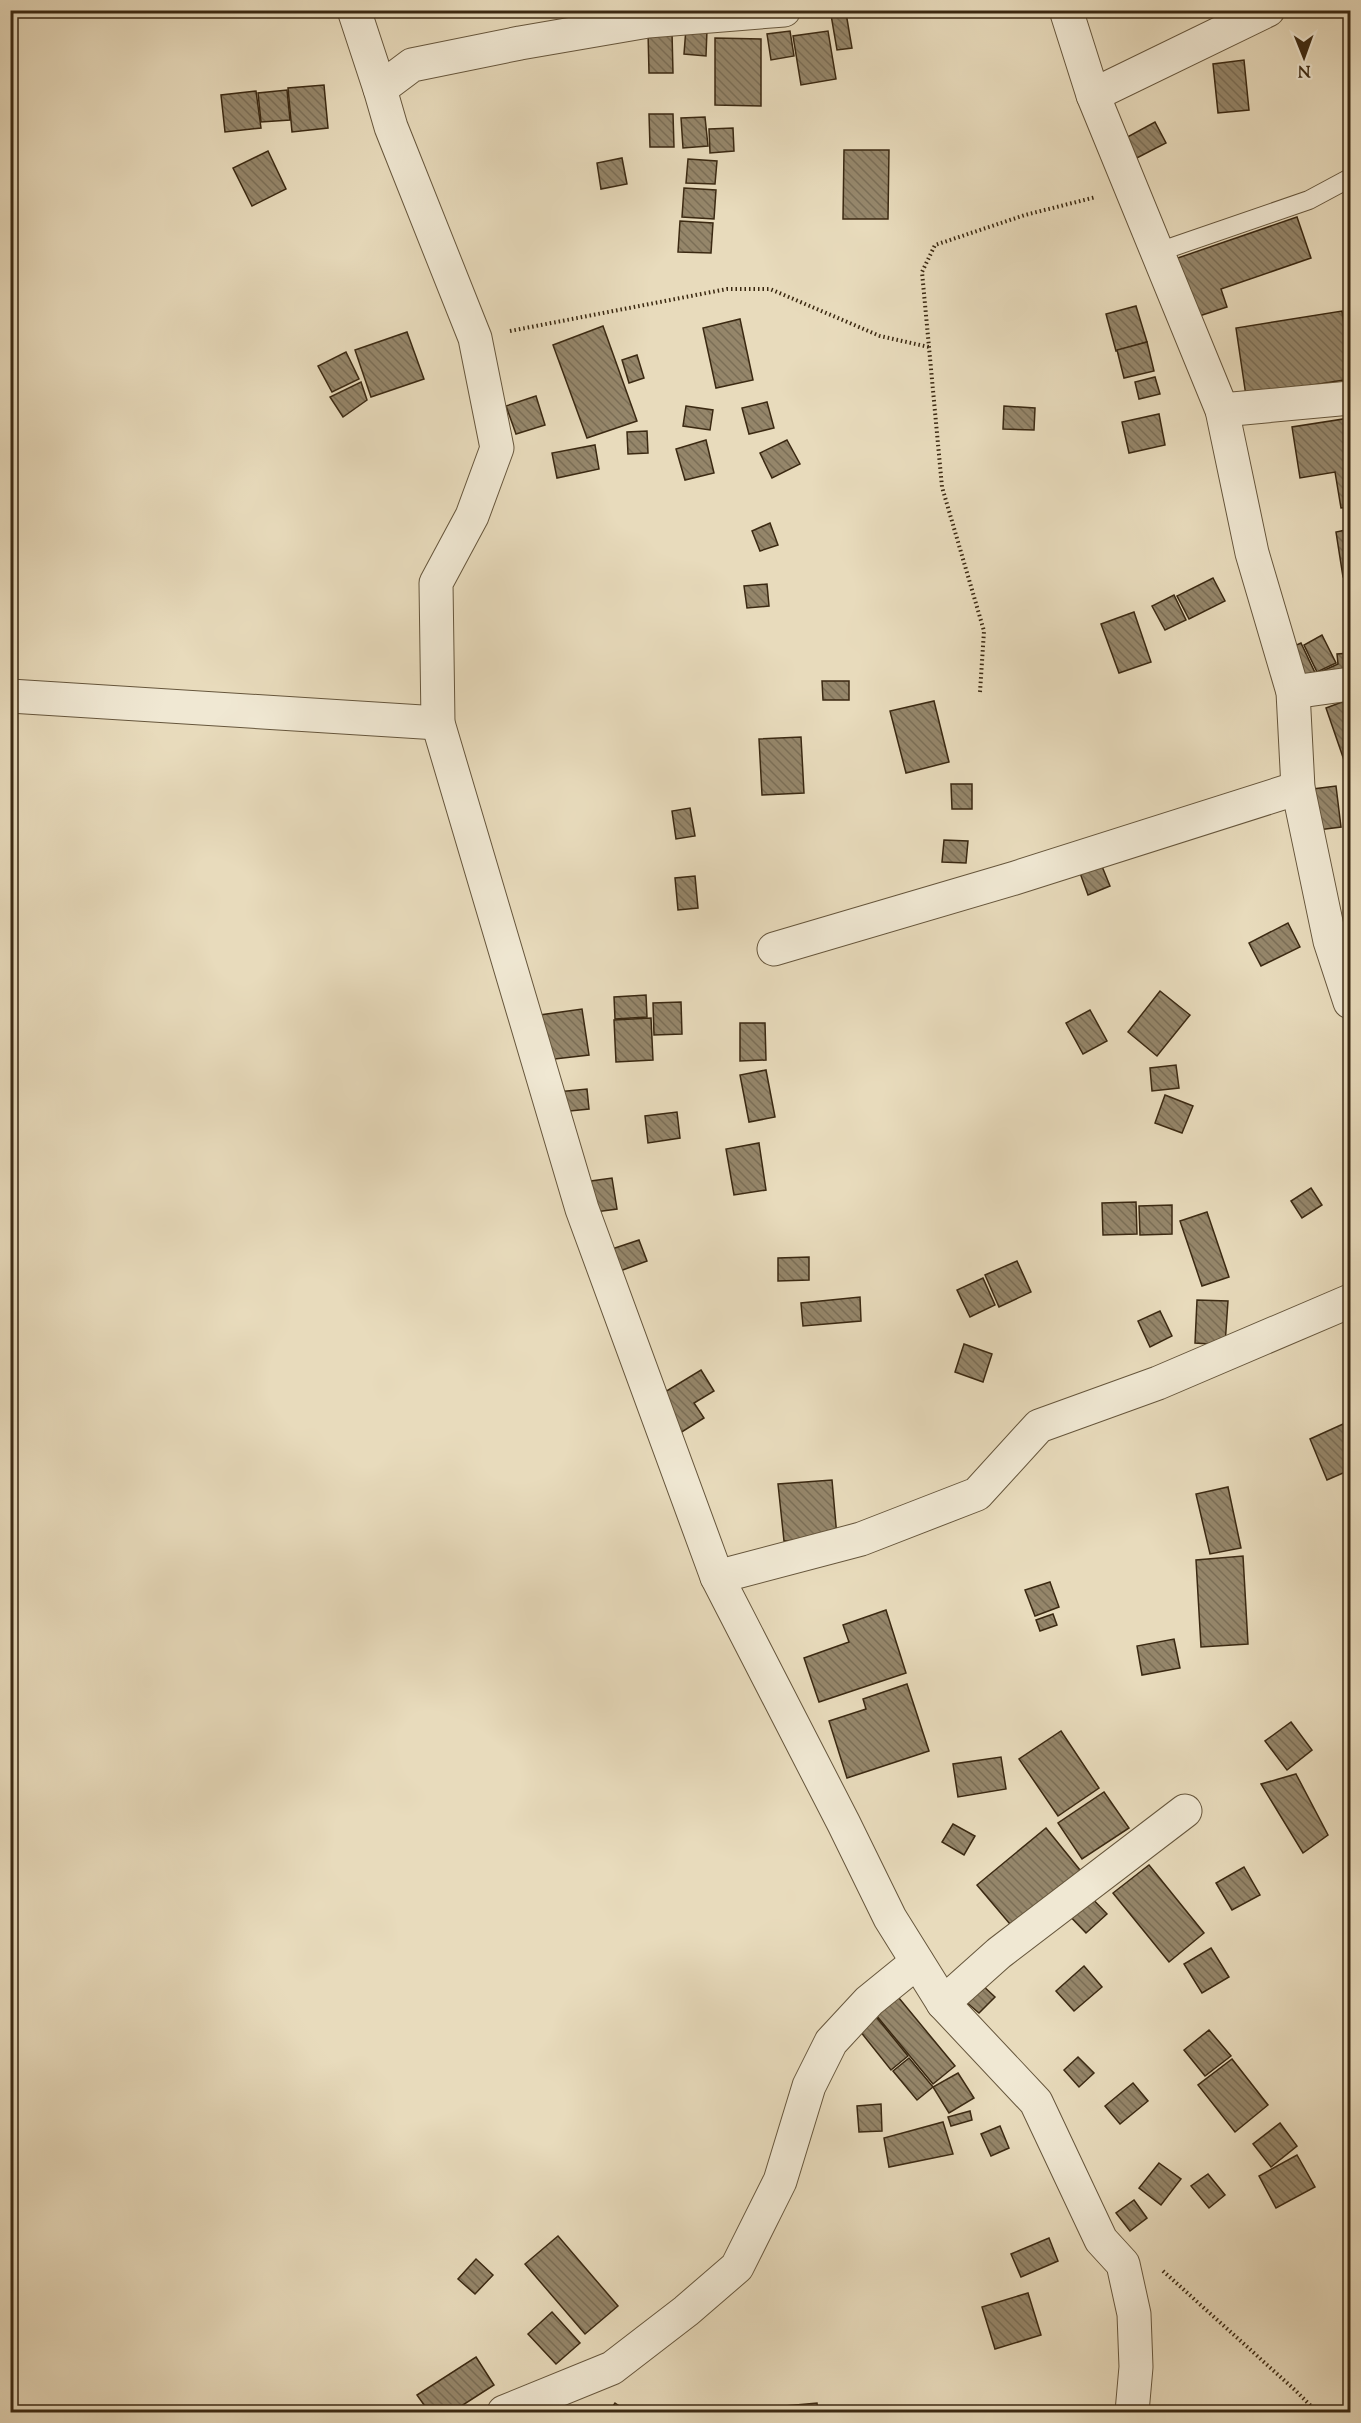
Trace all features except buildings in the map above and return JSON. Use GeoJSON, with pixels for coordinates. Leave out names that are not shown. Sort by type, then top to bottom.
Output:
{"type":"FeatureCollection","features":[{"type":"Feature","properties":{"kind":"street"},"geometry":{"type":"LineString","coordinates":[[354,10],[391,127],[475,338],[497,448],[472,516],[436,583],[438,723],[582,1209],[717,1578],[839,1813],[890,1918],[943,2003],[1036,2102],[1101,2240],[1123,2264],[1134,2313],[1136,2367],[1132,2412]]}},
{"type":"Feature","properties":{"kind":"street"},"geometry":{"type":"LineString","coordinates":[[380,89],[412,65],[520,43],[648,21],[784,10]]}},
{"type":"Feature","properties":{"kind":"street"},"geometry":{"type":"LineString","coordinates":[[1066,10],[1093,95],[1222,410],[1252,553],[1293,692],[1298,788],[1340,936],[1350,1002]]}},
{"type":"Feature","properties":{"kind":"street"},"geometry":{"type":"LineString","coordinates":[[1093,95],[1268,10]]}},
{"type":"Feature","properties":{"kind":"street"},"geometry":{"type":"LineString","coordinates":[[1222,410],[1350,398]]}},
{"type":"Feature","properties":{"kind":"street"},"geometry":{"type":"LineString","coordinates":[[1293,692],[1350,684]]}},
{"type":"Feature","properties":{"kind":"street"},"geometry":{"type":"LineString","coordinates":[[10,696],[438,723]]}},
{"type":"Feature","properties":{"kind":"street"},"geometry":{"type":"LineString","coordinates":[[774,949],[1015,878],[1298,788]]}},
{"type":"Feature","properties":{"kind":"street"},"geometry":{"type":"LineString","coordinates":[[717,1578],[861,1539],[977,1494],[1039,1426],[1158,1383],[1350,1301]]}},
{"type":"Feature","properties":{"kind":"street"},"geometry":{"type":"LineString","coordinates":[[943,2003],[999,1953],[1185,1811]]}},
{"type":"Feature","properties":{"kind":"street"},"geometry":{"type":"LineString","coordinates":[[504,2412],[612,2368],[686,2311],[737,2266],[780,2181],[809,2086],[831,2042],[869,2001],[917,1962]]}},
{"type":"Feature","properties":{"kind":"lane"},"geometry":{"type":"LineString","coordinates":[[1158,252],[1309,200],[1350,178]]}},
{"type":"Feature","properties":{"kind":"path"},"geometry":{"type":"LineString","coordinates":[[980,692],[984,631],[942,487],[922,272],[935,244],[1025,215],[1132,188]]}},
{"type":"Feature","properties":{"kind":"path"},"geometry":{"type":"LineString","coordinates":[[475,338],[727,289],[770,290],[880,336],[929,347]]}},
{"type":"Feature","properties":{"kind":"path"},"geometry":{"type":"LineString","coordinates":[[1161,2269],[1317,2412]]}}]}
